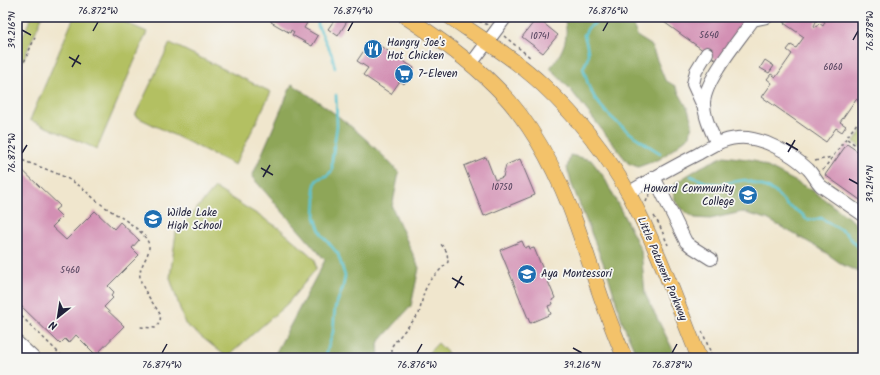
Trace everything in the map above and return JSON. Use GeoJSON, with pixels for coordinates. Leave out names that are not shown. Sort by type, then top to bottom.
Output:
{"type":"FeatureCollection","features":[{"type":"Feature","properties":{"kind":"main road"},"geometry":{"type":"LineString","coordinates":[[406,17],[436,37],[471,64],[495,86],[515,109],[533,134],[563,189],[577,226],[606,314],[624,358]]}},
{"type":"Feature","properties":{"kind":"main road","name":"Little Patuxent Parkway"},"geometry":{"type":"LineString","coordinates":[[450,17],[542,84],[565,107],[606,158],[628,193],[647,229],[699,358]]}},
{"type":"Feature","properties":{"kind":"street"},"geometry":{"type":"LineString","coordinates":[[471,64],[506,17]]}},
{"type":"Feature","properties":{"kind":"street"},"geometry":{"type":"LineString","coordinates":[[717,144],[705,111],[704,102],[707,92],[720,66],[753,20],[768,17]]}},
{"type":"Feature","properties":{"kind":"street"},"geometry":{"type":"LineString","coordinates":[[705,111],[693,84],[696,71],[707,53]]}},
{"type":"Feature","properties":{"kind":"street"},"geometry":{"type":"LineString","coordinates":[[628,193],[654,177],[717,144],[739,137],[755,139],[787,154],[810,170],[821,186],[863,215]]}},
{"type":"Feature","properties":{"kind":"street"},"geometry":{"type":"LineString","coordinates":[[654,177],[686,242],[711,259]]}},
{"type":"Feature","properties":{"kind":"street"},"geometry":{"type":"LineString","coordinates":[[17,342],[34,358]]}},
{"type":"Feature","properties":{"kind":"path"},"geometry":{"type":"LineString","coordinates":[[17,78],[36,35]]}},
{"type":"Feature","properties":{"kind":"path"},"geometry":{"type":"LineString","coordinates":[[816,180],[863,115]]}},
{"type":"Feature","properties":{"kind":"path"},"geometry":{"type":"LineString","coordinates":[[846,138],[863,150]]}},
{"type":"Feature","properties":{"kind":"path"},"geometry":{"type":"LineString","coordinates":[[802,164],[832,157]]}},
{"type":"Feature","properties":{"kind":"path"},"geometry":{"type":"LineString","coordinates":[[17,160],[19,159],[69,179],[79,185],[100,204],[137,228],[148,242],[149,250],[140,272],[140,278],[160,314],[160,323],[155,328],[139,327]]}},
{"type":"Feature","properties":{"kind":"path"},"geometry":{"type":"LineString","coordinates":[[645,205],[652,192]]}},
{"type":"Feature","properties":{"kind":"path"},"geometry":{"type":"LineString","coordinates":[[392,358],[392,346],[420,312],[424,292],[430,280],[448,262],[447,252],[440,243]]}},
{"type":"Feature","properties":{"kind":"path"},"geometry":{"type":"LineString","coordinates":[[17,312],[64,358]]}},
{"type":"Feature","properties":{"kind":"green space"},"geometry":{"type":"Polygon","coordinates":[[[31,17],[42,17],[17,74],[17,50],[31,17]]]}},
{"type":"Feature","properties":{"kind":"green space"},"geometry":{"type":"Polygon","coordinates":[[[74,17],[113,17],[147,32],[97,149],[30,120],[74,17]]]}},
{"type":"Feature","properties":{"kind":"green space"},"geometry":{"type":"Polygon","coordinates":[[[564,17],[629,17],[638,37],[651,45],[665,80],[675,86],[688,109],[692,123],[690,136],[660,159],[638,167],[628,163],[570,89],[550,68],[559,56],[566,38],[566,25],[564,17]]]}},
{"type":"Feature","properties":{"kind":"green space"},"geometry":{"type":"Polygon","coordinates":[[[170,43],[271,92],[235,165],[135,116],[170,43]]]}},
{"type":"Feature","properties":{"kind":"green space"},"geometry":{"type":"Polygon","coordinates":[[[292,84],[349,125],[375,148],[399,173],[392,207],[419,268],[411,306],[378,343],[379,358],[273,358],[325,260],[252,177],[292,84]]]}},
{"type":"Feature","properties":{"kind":"green space"},"geometry":{"type":"Polygon","coordinates":[[[863,129],[863,149],[854,142],[863,129]]]}},
{"type":"Feature","properties":{"kind":"green space"},"geometry":{"type":"Polygon","coordinates":[[[570,155],[591,160],[604,177],[641,250],[645,294],[677,358],[638,358],[623,324],[608,275],[572,185],[567,168],[570,155]]]}},
{"type":"Feature","properties":{"kind":"green space"},"geometry":{"type":"Polygon","coordinates":[[[724,156],[754,160],[812,190],[853,221],[863,232],[863,274],[843,265],[819,248],[767,219],[742,212],[710,219],[695,218],[684,211],[675,201],[673,191],[675,183],[701,167],[724,156]]]}},
{"type":"Feature","properties":{"kind":"green space"},"geometry":{"type":"Polygon","coordinates":[[[215,188],[279,228],[315,259],[316,269],[287,304],[227,357],[185,324],[170,278],[176,232],[215,188]]]}},
{"type":"Feature","properties":{"kind":"green space"},"geometry":{"type":"Polygon","coordinates":[[[438,343],[453,358],[423,358],[438,343]]]}},
{"type":"Feature","properties":{"kind":"building"},"geometry":{"type":"Polygon","coordinates":[[[273,17],[296,17],[307,23],[304,28],[318,36],[312,46],[292,35],[294,32],[291,30],[290,33],[271,22],[273,17]]]}},
{"type":"Feature","properties":{"kind":"building"},"geometry":{"type":"Polygon","coordinates":[[[331,17],[349,18],[338,36],[328,29],[335,19],[331,17]]]}},
{"type":"Feature","properties":{"kind":"building"},"geometry":{"type":"Polygon","coordinates":[[[657,17],[748,17],[718,61],[657,17]]]}},
{"type":"Feature","properties":{"kind":"building"},"geometry":{"type":"Polygon","coordinates":[[[789,17],[818,17],[814,26],[816,27],[819,23],[823,26],[825,22],[819,17],[863,17],[863,105],[856,99],[840,122],[846,126],[842,132],[836,128],[826,142],[762,97],[772,83],[767,79],[771,74],[776,77],[792,54],[787,50],[791,45],[796,48],[804,37],[784,23],[789,17]]]}},
{"type":"Feature","properties":{"kind":"building"},"geometry":{"type":"Polygon","coordinates":[[[537,18],[558,35],[543,53],[522,37],[537,18]]]}},
{"type":"Feature","properties":{"kind":"building"},"geometry":{"type":"Polygon","coordinates":[[[371,40],[414,68],[404,84],[400,81],[391,94],[363,75],[368,68],[357,61],[371,40]]]}},
{"type":"Feature","properties":{"kind":"building"},"geometry":{"type":"Polygon","coordinates":[[[765,60],[774,66],[769,73],[760,68],[765,60]]]}},
{"type":"Feature","properties":{"kind":"building"},"geometry":{"type":"Polygon","coordinates":[[[847,144],[863,155],[863,202],[825,175],[847,144]]]}},
{"type":"Feature","properties":{"kind":"building"},"geometry":{"type":"Polygon","coordinates":[[[486,157],[495,180],[503,177],[506,165],[520,159],[535,195],[484,216],[464,166],[486,157]]]}},
{"type":"Feature","properties":{"kind":"building"},"geometry":{"type":"Polygon","coordinates":[[[18,166],[60,206],[55,210],[62,217],[52,227],[66,240],[95,211],[114,229],[120,222],[139,240],[132,248],[139,255],[108,286],[114,292],[111,296],[113,298],[104,307],[124,326],[96,355],[76,335],[69,343],[65,339],[60,344],[17,302],[18,166]]]}},
{"type":"Feature","properties":{"kind":"building","name":"Aya Montessori"},"geometry":{"type":"Polygon","coordinates":[[[522,241],[525,248],[529,246],[530,249],[534,248],[555,298],[552,300],[553,304],[548,306],[551,314],[530,323],[500,250],[522,241]]]}},
{"type":"Feature","properties":{"kind":"waterway"},"geometry":{"type":"LineString","coordinates":[[318,17],[318,26],[332,55],[335,68]]}},
{"type":"Feature","properties":{"kind":"waterway"},"geometry":{"type":"LineString","coordinates":[[604,17],[588,28],[584,35],[587,44],[588,56],[583,68],[590,88],[596,100],[612,118],[631,134],[660,153]]}},
{"type":"Feature","properties":{"kind":"waterway"},"geometry":{"type":"LineString","coordinates":[[325,358],[333,332],[335,308],[343,287],[345,276],[338,254],[322,235],[318,226],[315,217],[316,198],[314,189],[316,181],[332,171],[332,160],[337,126],[336,95]]}},
{"type":"Feature","properties":{"kind":"waterway"},"geometry":{"type":"LineString","coordinates":[[691,176],[708,183],[720,184],[745,180],[768,188],[775,192],[787,205],[802,214],[806,219],[814,220],[821,218],[846,233],[863,253]]}},
{"type":"Feature","properties":{"kind":"place","name":"Hangry Joe's Hot Chicken"},"geometry":{"type":"Point","coordinates":[373,49]}},
{"type":"Feature","properties":{"kind":"place","name":"7-Eleven"},"geometry":{"type":"Point","coordinates":[404,74]}},
{"type":"Feature","properties":{"kind":"place","name":"Howard Community College"},"geometry":{"type":"Point","coordinates":[748,195]}},
{"type":"Feature","properties":{"kind":"place","name":"Wilde Lake High School"},"geometry":{"type":"Point","coordinates":[153,219]}},
{"type":"Feature","properties":{"kind":"place","name":"Aya Montessori"},"geometry":{"type":"Point","coordinates":[527,274]}}]}
